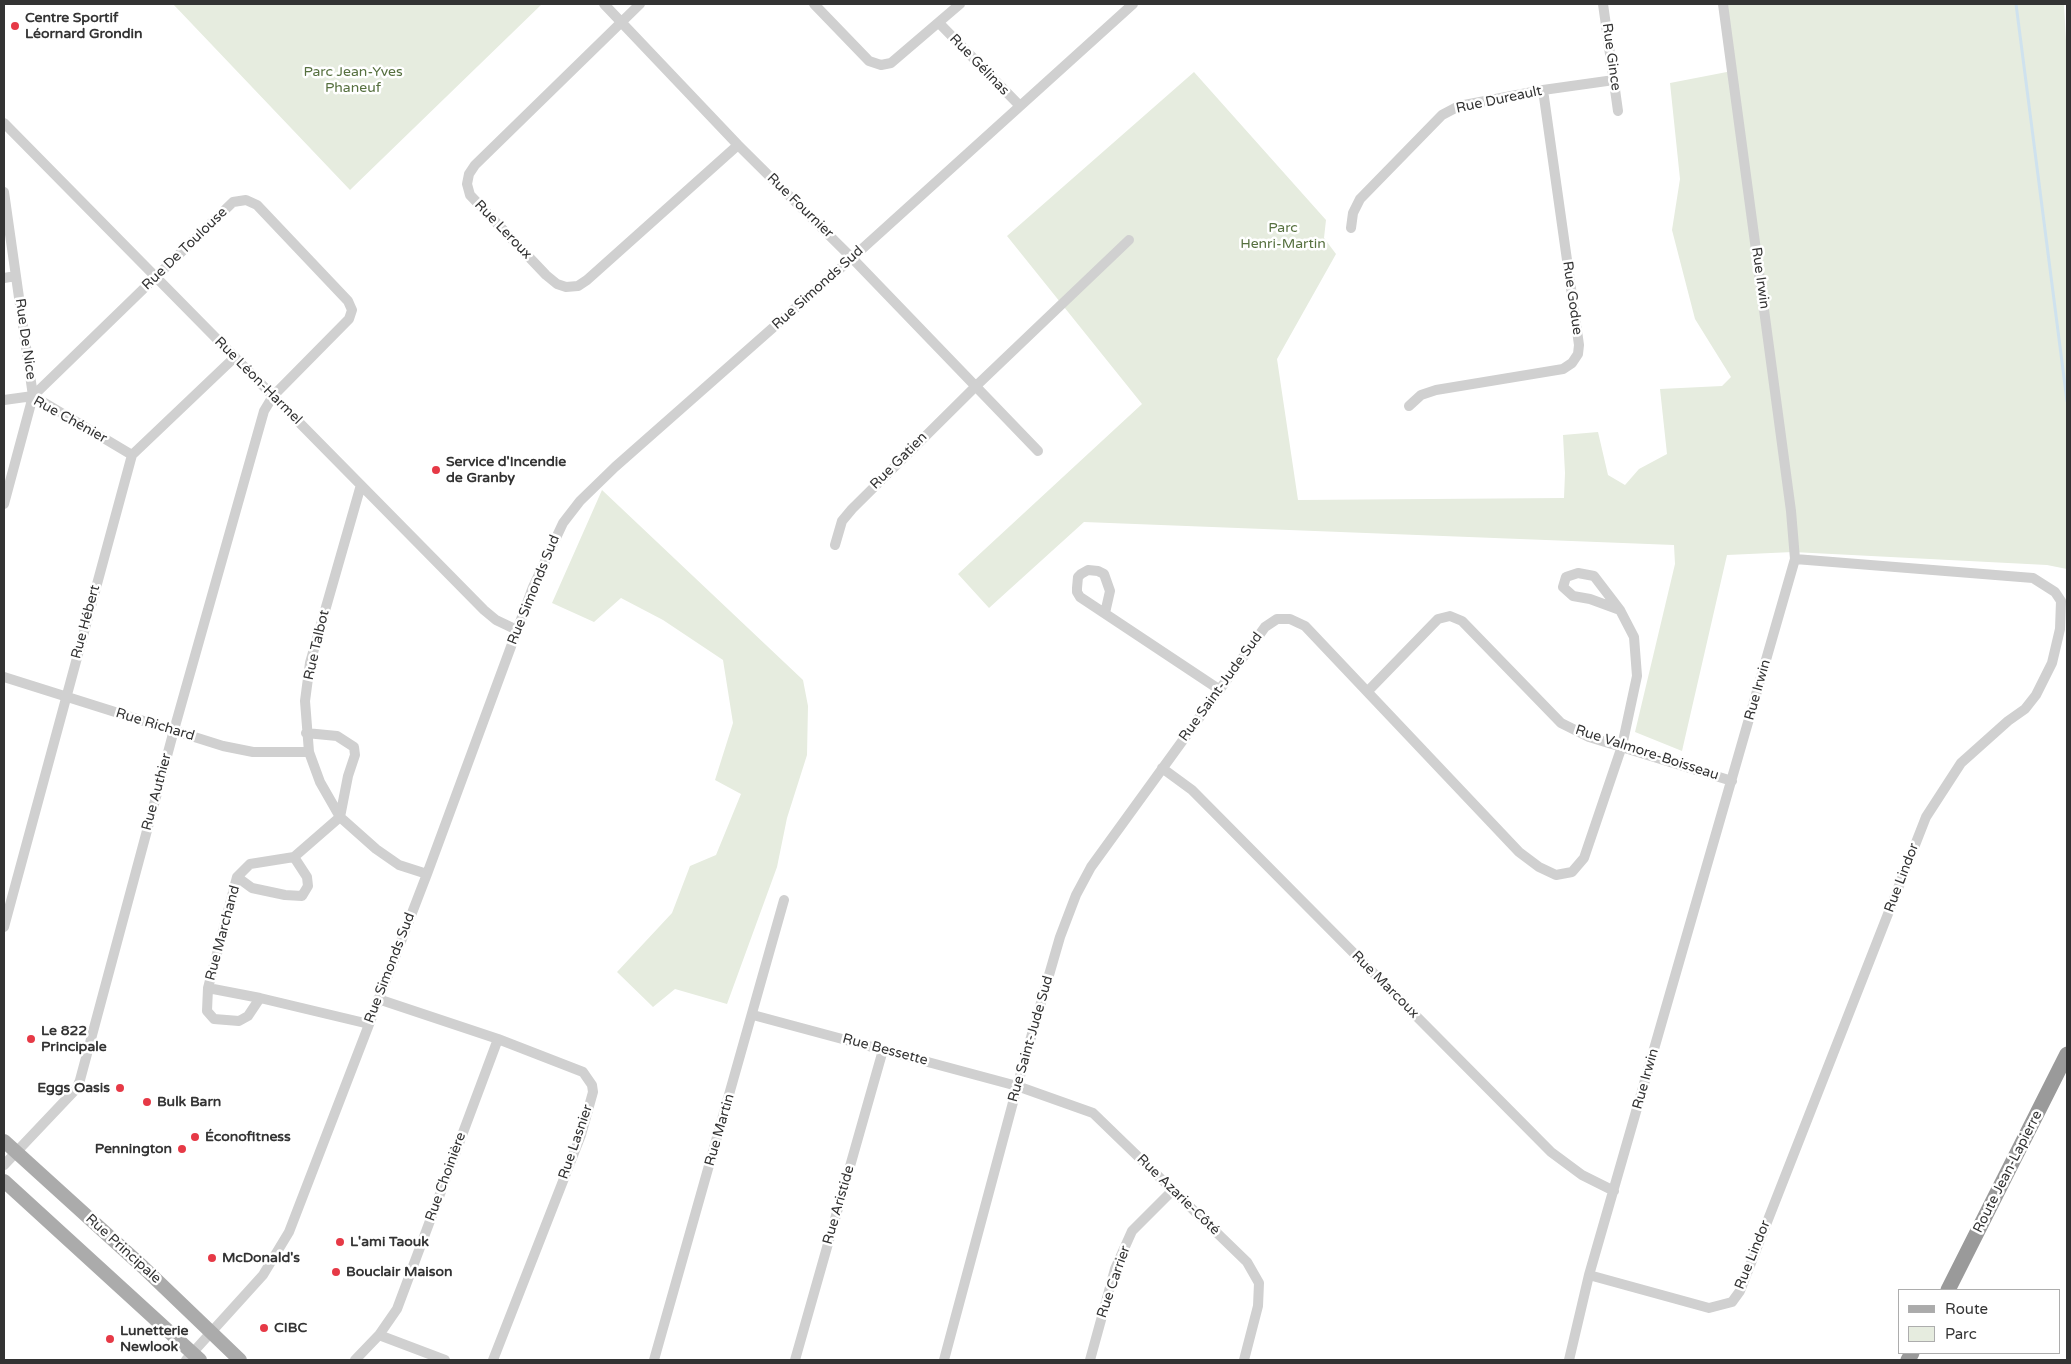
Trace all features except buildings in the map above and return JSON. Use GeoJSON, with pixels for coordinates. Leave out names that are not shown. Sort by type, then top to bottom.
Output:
{"type":"FeatureCollection","features":[{"type":"Feature","properties":{"kind":"highway","name":"Route Jean-Lapierre"},"geometry":{"type":"LineString","coordinates":[[1949,1289],[2067,1054]]}},
{"type":"Feature","properties":{"kind":"main road","name":"Rue Principale"},"geometry":{"type":"LineString","coordinates":[[4,1141],[140,1263],[240,1360]]}},
{"type":"Feature","properties":{"kind":"main road"},"geometry":{"type":"LineString","coordinates":[[4,1181],[193,1358]]}},
{"type":"Feature","properties":{"kind":"street","name":"Rue Fournier"},"geometry":{"type":"LineString","coordinates":[[604,4],[738,145],[852,258],[1038,451]]}},
{"type":"Feature","properties":{"kind":"street","name":"Rue Leroux"},"geometry":{"type":"LineString","coordinates":[[640,4],[475,165],[469,174],[467,184],[470,196],[557,284],[566,287],[578,286],[738,145]]}},
{"type":"Feature","properties":{"kind":"street"},"geometry":{"type":"LineString","coordinates":[[814,4],[869,61],[881,65],[891,63],[960,4]]}},
{"type":"Feature","properties":{"kind":"street","name":"Rue Simonds Sud"},"geometry":{"type":"LineString","coordinates":[[193,1358],[212,1332],[263,1275],[289,1232],[427,874],[517,630],[562,523],[580,501],[622,461],[852,258],[1133,4]]}},
{"type":"Feature","properties":{"kind":"street","name":"Rue Gince"},"geometry":{"type":"LineString","coordinates":[[1603,4],[1618,110]]}},
{"type":"Feature","properties":{"kind":"street","name":"Rue Irwin"},"geometry":{"type":"LineString","coordinates":[[1569,1360],[1589,1275],[1796,559],[1789,492],[1723,4]]}},
{"type":"Feature","properties":{"kind":"street","name":"Rue Gélinas"},"geometry":{"type":"LineString","coordinates":[[939,23],[1020,106]]}},
{"type":"Feature","properties":{"kind":"street","name":"Rue Dureault"},"geometry":{"type":"LineString","coordinates":[[1351,228],[1353,213],[1360,199],[1442,115],[1459,106],[1543,90],[1614,80]]}},
{"type":"Feature","properties":{"kind":"street","name":"Rue Godue"},"geometry":{"type":"LineString","coordinates":[[1409,406],[1421,395],[1436,390],[1563,369],[1572,363],[1578,354],[1579,345],[1543,90]]}},
{"type":"Feature","properties":{"kind":"street","name":"Rue Léon-Harmel"},"geometry":{"type":"LineString","coordinates":[[4,123],[484,610],[496,620],[517,630]]}},
{"type":"Feature","properties":{"kind":"street","name":"Rue De Nice"},"geometry":{"type":"LineString","coordinates":[[4,192],[33,396]]}},
{"type":"Feature","properties":{"kind":"street","name":"Rue De Toulouse"},"geometry":{"type":"LineString","coordinates":[[33,396],[233,202],[246,200],[257,205],[348,301],[352,310],[349,319],[273,396]]}},
{"type":"Feature","properties":{"kind":"street","name":"Rue Gatien"},"geometry":{"type":"LineString","coordinates":[[835,545],[842,521],[852,508],[1129,240]]}},
{"type":"Feature","properties":{"kind":"street"},"geometry":{"type":"LineString","coordinates":[[4,278],[16,276]]}},
{"type":"Feature","properties":{"kind":"street"},"geometry":{"type":"LineString","coordinates":[[132,455],[235,358]]}},
{"type":"Feature","properties":{"kind":"street"},"geometry":{"type":"LineString","coordinates":[[4,504],[33,396]]}},
{"type":"Feature","properties":{"kind":"street","name":"Rue Chénier"},"geometry":{"type":"LineString","coordinates":[[4,400],[33,396],[132,455]]}},
{"type":"Feature","properties":{"kind":"street","name":"Rue Authier"},"geometry":{"type":"LineString","coordinates":[[4,1166],[76,1088],[80,1080],[174,730],[264,411],[273,396]]}},
{"type":"Feature","properties":{"kind":"street","name":"Rue Hébert"},"geometry":{"type":"LineString","coordinates":[[4,927],[132,455]]}},
{"type":"Feature","properties":{"kind":"street","name":"Rue Talbot"},"geometry":{"type":"LineString","coordinates":[[361,485],[310,663],[305,701],[306,734],[309,752],[320,782],[340,816],[376,849],[399,865],[427,874]]}},
{"type":"Feature","properties":{"kind":"street","name":"Rue Lindor"},"geometry":{"type":"LineString","coordinates":[[1589,1275],[1709,1308],[1732,1302],[1740,1291],[1926,817],[1962,763],[2008,721],[2025,710],[2036,695],[2052,663],[2060,629],[2061,601],[2055,592],[2033,578],[1796,559]]}},
{"type":"Feature","properties":{"kind":"street","name":"Rue Saint-Jude Sud"},"geometry":{"type":"LineString","coordinates":[[944,1360],[1017,1086],[1060,937],[1076,895],[1092,867],[1265,627],[1277,619],[1290,619],[1305,626],[1519,852],[1539,867],[1556,875],[1572,872],[1584,858],[1622,746],[1637,676],[1634,637],[1620,610],[1594,576],[1578,574],[1566,577],[1563,587],[1573,596],[1590,599],[1620,610]]}},
{"type":"Feature","properties":{"kind":"street"},"geometry":{"type":"LineString","coordinates":[[1105,613],[1220,690]]}},
{"type":"Feature","properties":{"kind":"street","name":"Rue Valmore-Boisseau"},"geometry":{"type":"LineString","coordinates":[[1368,691],[1438,619],[1450,616],[1462,621],[1561,723],[1589,737],[1732,781]]}},
{"type":"Feature","properties":{"kind":"street","name":"Rue Richard"},"geometry":{"type":"LineString","coordinates":[[4,677],[65,698],[223,746],[253,752],[309,752]]}},
{"type":"Feature","properties":{"kind":"street"},"geometry":{"type":"LineString","coordinates":[[294,857],[340,816],[348,776],[355,755],[354,747],[337,736],[306,734]]}},
{"type":"Feature","properties":{"kind":"street","name":"Rue Marcoux"},"geometry":{"type":"LineString","coordinates":[[1162,768],[1192,790],[1550,1152],[1582,1175],[1614,1191]]}},
{"type":"Feature","properties":{"kind":"street","name":"Rue Marchand"},"geometry":{"type":"LineString","coordinates":[[238,878],[252,888],[285,895],[302,896],[308,886],[307,877],[294,857],[250,864],[238,878],[208,988],[206,1011],[214,1018],[239,1021],[248,1016],[260,998]]}},
{"type":"Feature","properties":{"kind":"street","name":"Rue Martin"},"geometry":{"type":"LineString","coordinates":[[654,1360],[784,900]]}},
{"type":"Feature","properties":{"kind":"street","name":"Rue Marchand"},"geometry":{"type":"LineString","coordinates":[[208,988],[260,998],[369,1024]]}},
{"type":"Feature","properties":{"kind":"street","name":"Rue Lasnier"},"geometry":{"type":"LineString","coordinates":[[378,999],[498,1039],[583,1072],[592,1085],[593,1092],[581,1136],[494,1360]]}},
{"type":"Feature","properties":{"kind":"street","name":"Rue Bessette"},"geometry":{"type":"LineString","coordinates":[[753,1015],[1017,1086]]}},
{"type":"Feature","properties":{"kind":"street","name":"Rue Choinière"},"geometry":{"type":"LineString","coordinates":[[355,1360],[379,1335],[397,1309],[498,1039]]}},
{"type":"Feature","properties":{"kind":"street","name":"Rue Aristide"},"geometry":{"type":"LineString","coordinates":[[795,1360],[883,1050]]}},
{"type":"Feature","properties":{"kind":"street","name":"Rue Azarie-Côté"},"geometry":{"type":"LineString","coordinates":[[1017,1086],[1093,1113],[1246,1262],[1259,1283],[1258,1306],[1244,1360]]}},
{"type":"Feature","properties":{"kind":"street","name":"Rue Carrier"},"geometry":{"type":"LineString","coordinates":[[1090,1360],[1115,1269],[1132,1231],[1173,1190]]}},
{"type":"Feature","properties":{"kind":"street"},"geometry":{"type":"LineString","coordinates":[[379,1335],[445,1360]]}},
{"type":"Feature","properties":{"kind":"green space","name":"Parc Jean-Yves Phaneuf"},"geometry":{"type":"Polygon","coordinates":[[[173,4],[542,4],[350,190],[173,4]]]}},
{"type":"Feature","properties":{"kind":"green space","name":"Parc Henri-Martin"},"geometry":{"type":"Polygon","coordinates":[[[1723,4],[2064,4],[2067,59],[2067,569],[2047,565],[1793,552],[1727,555],[1682,751],[1635,732],[1675,564],[1674,545],[1084,522],[989,608],[958,574],[1142,404],[1007,236],[1194,72],[1326,220],[1324,238],[1336,254],[1277,359],[1298,500],[1564,498],[1563,435],[1598,432],[1608,475],[1625,485],[1639,469],[1667,454],[1660,389],[1722,386],[1731,377],[1695,319],[1672,230],[1680,179],[1670,83],[1732,71],[1723,4]]]}},
{"type":"Feature","properties":{"kind":"green space"},"geometry":{"type":"Polygon","coordinates":[[[602,490],[803,680],[808,706],[807,755],[787,818],[777,867],[727,1004],[675,989],[653,1007],[617,972],[672,913],[690,866],[716,855],[741,794],[715,780],[733,723],[723,660],[663,620],[621,598],[594,622],[552,603],[602,490]]]}},
{"type":"Feature","properties":{"kind":"waterway"},"geometry":{"type":"LineString","coordinates":[[2016,4],[2067,401]]}},
{"type":"Feature","properties":{"kind":"place","name":"Centre Sportif Léornard Grondin"},"geometry":{"type":"Point","coordinates":[15,26]}},
{"type":"Feature","properties":{"kind":"place","name":"Service d'Incendie de Granby"},"geometry":{"type":"Point","coordinates":[436,470]}},
{"type":"Feature","properties":{"kind":"place","name":"Le 822 Principale"},"geometry":{"type":"Point","coordinates":[31,1039]}},
{"type":"Feature","properties":{"kind":"place","name":"Eggs Oasis"},"geometry":{"type":"Point","coordinates":[120,1088]}},
{"type":"Feature","properties":{"kind":"place","name":"Bulk Barn"},"geometry":{"type":"Point","coordinates":[147,1102]}},
{"type":"Feature","properties":{"kind":"place","name":"Éconofitness"},"geometry":{"type":"Point","coordinates":[195,1137]}},
{"type":"Feature","properties":{"kind":"place","name":"Pennington"},"geometry":{"type":"Point","coordinates":[182,1149]}},
{"type":"Feature","properties":{"kind":"place","name":"L'ami Taouk"},"geometry":{"type":"Point","coordinates":[340,1242]}},
{"type":"Feature","properties":{"kind":"place","name":"McDonald's"},"geometry":{"type":"Point","coordinates":[212,1258]}},
{"type":"Feature","properties":{"kind":"place","name":"Bouclair Maison"},"geometry":{"type":"Point","coordinates":[336,1272]}},
{"type":"Feature","properties":{"kind":"place","name":"CIBC"},"geometry":{"type":"Point","coordinates":[264,1328]}},
{"type":"Feature","properties":{"kind":"place","name":"Lunetterie Newlook"},"geometry":{"type":"Point","coordinates":[110,1339]}}]}
